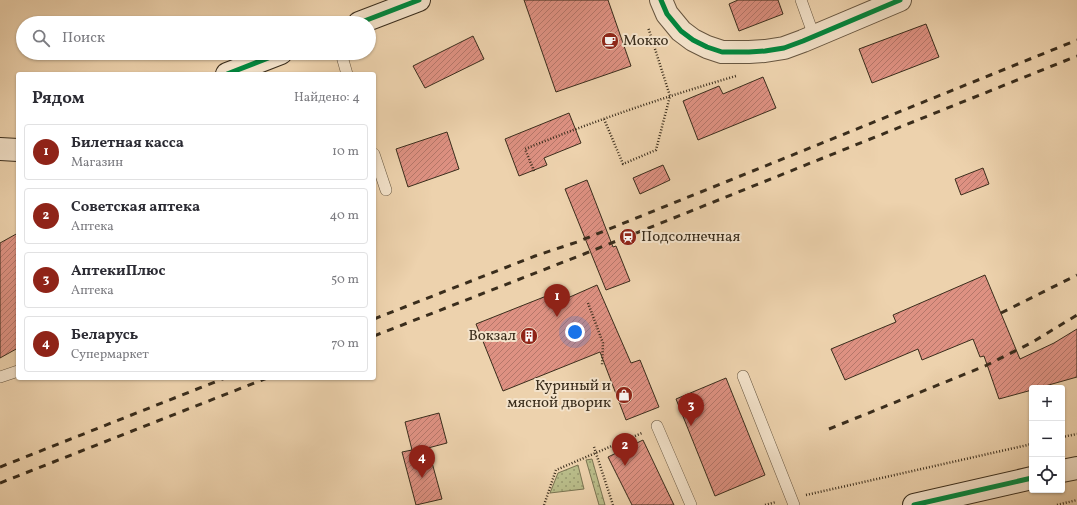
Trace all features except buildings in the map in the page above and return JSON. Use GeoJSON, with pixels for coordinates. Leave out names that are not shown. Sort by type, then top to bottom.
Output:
{"type":"FeatureCollection","features":[{"type":"Feature","properties":{"kind":"street"},"geometry":{"type":"LineString","coordinates":[[376,16],[419,0]]}},
{"type":"Feature","properties":{"kind":"street"},"geometry":{"type":"LineString","coordinates":[[661,0],[667,14],[681,31],[692,40],[722,52],[765,51],[784,48],[900,0]]}},
{"type":"Feature","properties":{"kind":"street"},"geometry":{"type":"LineString","coordinates":[[232,72],[263,60]]}},
{"type":"Feature","properties":{"kind":"street"},"geometry":{"type":"LineString","coordinates":[[0,149],[16,150]]}},
{"type":"Feature","properties":{"kind":"street"},"geometry":{"type":"LineString","coordinates":[[1065,470],[1077,468]]}},
{"type":"Feature","properties":{"kind":"street"},"geometry":{"type":"LineString","coordinates":[[914,505],[1029,479]]}},
{"type":"Feature","properties":{"kind":"lane"},"geometry":{"type":"LineString","coordinates":[[801,0],[814,36]]}},
{"type":"Feature","properties":{"kind":"lane"},"geometry":{"type":"LineString","coordinates":[[343,60],[346,72]]}},
{"type":"Feature","properties":{"kind":"lane"},"geometry":{"type":"LineString","coordinates":[[376,160],[386,190]]}},
{"type":"Feature","properties":{"kind":"lane"},"geometry":{"type":"LineString","coordinates":[[0,377],[16,371]]}},
{"type":"Feature","properties":{"kind":"lane"},"geometry":{"type":"LineString","coordinates":[[743,376],[793,502]]}},
{"type":"Feature","properties":{"kind":"lane"},"geometry":{"type":"LineString","coordinates":[[657,426],[691,505]]}},
{"type":"Feature","properties":{"kind":"path"},"geometry":{"type":"LineString","coordinates":[[604,119],[623,164],[656,150],[670,96],[647,22]]}},
{"type":"Feature","properties":{"kind":"path"},"geometry":{"type":"LineString","coordinates":[[534,171],[525,149],[670,96],[738,75]]}},
{"type":"Feature","properties":{"kind":"path"},"geometry":{"type":"LineString","coordinates":[[588,303],[603,343],[602,366]]}},
{"type":"Feature","properties":{"kind":"path"},"geometry":{"type":"LineString","coordinates":[[544,505],[556,470],[596,454],[657,426]]}},
{"type":"Feature","properties":{"kind":"path"},"geometry":{"type":"LineString","coordinates":[[1065,436],[1077,434]]}},
{"type":"Feature","properties":{"kind":"path"},"geometry":{"type":"LineString","coordinates":[[765,505],[793,502],[1029,445]]}},
{"type":"Feature","properties":{"kind":"path"},"geometry":{"type":"LineString","coordinates":[[594,447],[613,505]]}},
{"type":"Feature","properties":{"kind":"path"},"geometry":{"type":"LineString","coordinates":[[1057,505],[1077,500]]}},
{"type":"Feature","properties":{"kind":"green space"},"geometry":{"type":"Polygon","coordinates":[[[592,459],[605,505],[599,505],[586,460],[592,459]]]}},
{"type":"Feature","properties":{"kind":"green space"},"geometry":{"type":"Polygon","coordinates":[[[578,465],[584,489],[550,493],[558,473],[578,465]]]}},
{"type":"Feature","properties":{"kind":"railway"},"geometry":{"type":"LineString","coordinates":[[376,318],[535,256],[577,242],[1077,40]]}},
{"type":"Feature","properties":{"kind":"railway"},"geometry":{"type":"LineString","coordinates":[[376,335],[584,254],[1077,56]]}},
{"type":"Feature","properties":{"kind":"railway"},"geometry":{"type":"LineString","coordinates":[[1001,313],[1077,275]]}},
{"type":"Feature","properties":{"kind":"railway"},"geometry":{"type":"LineString","coordinates":[[829,429],[985,366],[1031,343],[1077,315]]}},
{"type":"Feature","properties":{"kind":"railway"},"geometry":{"type":"LineString","coordinates":[[0,467],[220,380]]}},
{"type":"Feature","properties":{"kind":"railway"},"geometry":{"type":"LineString","coordinates":[[0,483],[262,380]]}},
{"type":"Feature","properties":{"kind":"cycle path"},"geometry":{"type":"LineString","coordinates":[[376,16],[419,0]]}},
{"type":"Feature","properties":{"kind":"cycle path"},"geometry":{"type":"LineString","coordinates":[[661,0],[667,14],[681,31],[693,40],[722,52],[765,51],[784,48],[900,0]]}},
{"type":"Feature","properties":{"kind":"cycle path"},"geometry":{"type":"LineString","coordinates":[[232,72],[263,60]]}},
{"type":"Feature","properties":{"kind":"cycle path"},"geometry":{"type":"LineString","coordinates":[[914,505],[1029,479]]}},
{"type":"Feature","properties":{"kind":"place","name":"Мокко"},"geometry":{"type":"Point","coordinates":[610,41]}},
{"type":"Feature","properties":{"kind":"place","name":"Подсолнечная"},"geometry":{"type":"Point","coordinates":[628,237]}},
{"type":"Feature","properties":{"kind":"place","name":"Билетная касса"},"geometry":{"type":"Point","coordinates":[557,317]}},
{"type":"Feature","properties":{"kind":"place","name":"Вокзал"},"geometry":{"type":"Point","coordinates":[529,336]}},
{"type":"Feature","properties":{"kind":"place","name":"Куриный и мясной дворик"},"geometry":{"type":"Point","coordinates":[624,395]}},
{"type":"Feature","properties":{"kind":"place","name":"АптекиПлюс"},"geometry":{"type":"Point","coordinates":[691,426]}},
{"type":"Feature","properties":{"kind":"place","name":"Советская аптека"},"geometry":{"type":"Point","coordinates":[625,466]}},
{"type":"Feature","properties":{"kind":"place","name":"Беларусь"},"geometry":{"type":"Point","coordinates":[422,478]}}]}
